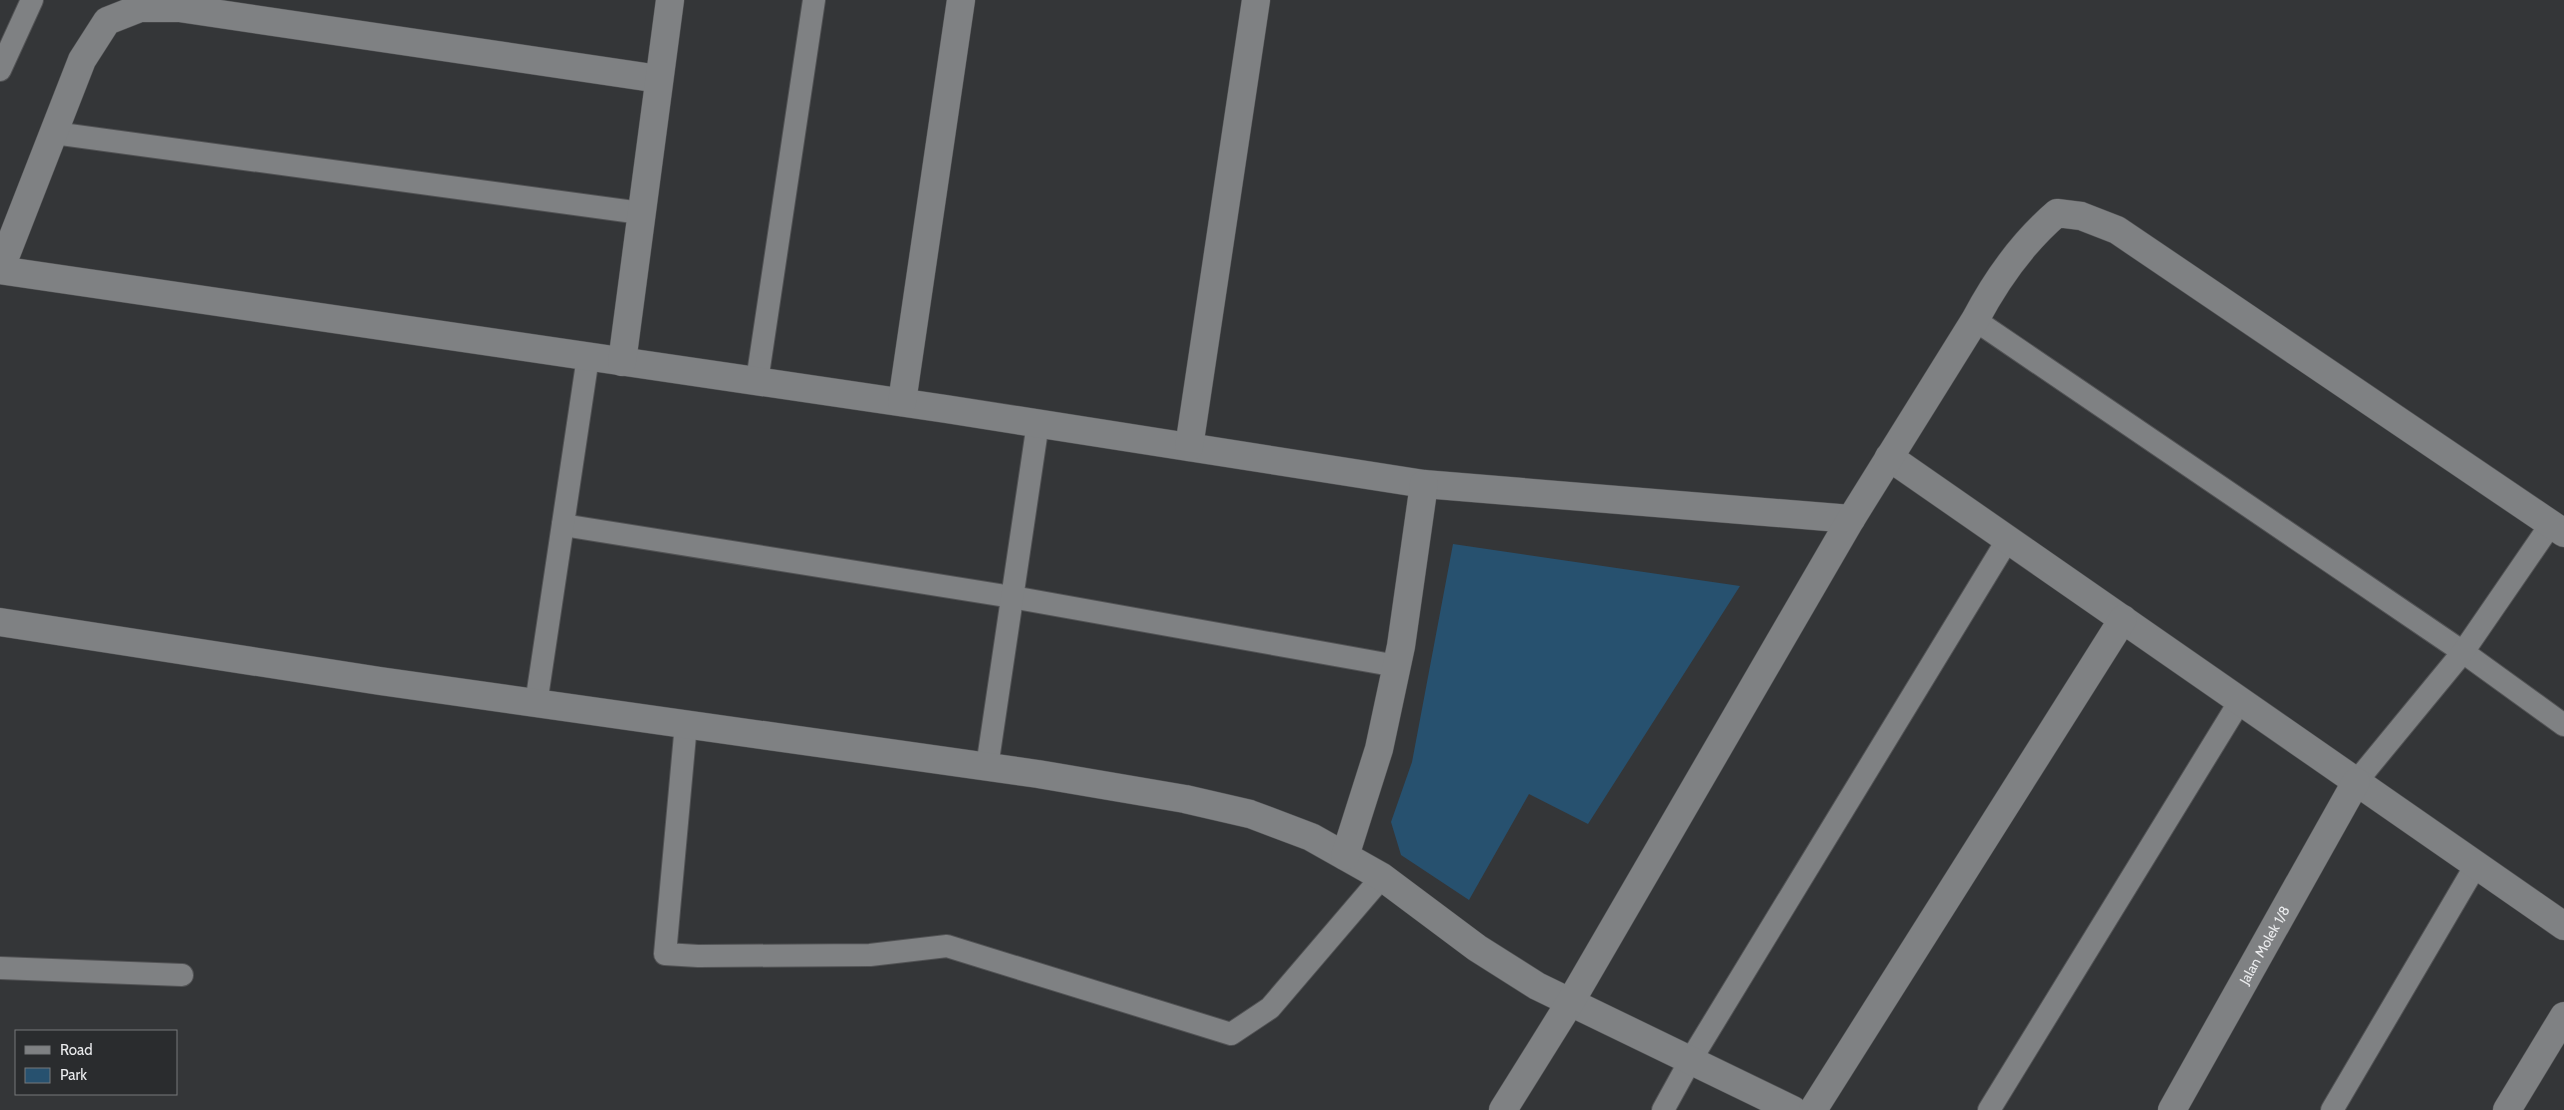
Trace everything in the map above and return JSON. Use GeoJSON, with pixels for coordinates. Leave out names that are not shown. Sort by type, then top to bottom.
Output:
{"type":"FeatureCollection","features":[{"type":"Feature","properties":{"kind":"street"},"geometry":{"type":"LineString","coordinates":[[622,362],[670,0]]}},
{"type":"Feature","properties":{"kind":"street"},"geometry":{"type":"LineString","coordinates":[[902,402],[961,0]]}},
{"type":"Feature","properties":{"kind":"street"},"geometry":{"type":"LineString","coordinates":[[1189,447],[1256,0]]}},
{"type":"Feature","properties":{"kind":"street"},"geometry":{"type":"LineString","coordinates":[[659,79],[179,8],[140,8],[107,21],[82,60],[0,270],[902,402],[1424,484],[1851,519]]}},
{"type":"Feature","properties":{"kind":"street"},"geometry":{"type":"LineString","coordinates":[[1502,1110],[1571,1001],[1851,519],[1975,320],[1993,286],[2038,230],[2056,214],[2081,216],[2117,230],[2557,529]]}},
{"type":"Feature","properties":{"kind":"street"},"geometry":{"type":"LineString","coordinates":[[1889,457],[2564,926]]}},
{"type":"Feature","properties":{"kind":"street"},"geometry":{"type":"LineString","coordinates":[[1346,856],[1380,749],[1397,666],[1424,484]]}},
{"type":"Feature","properties":{"kind":"street"},"geometry":{"type":"LineString","coordinates":[[1813,1110],[2122,619]]}},
{"type":"Feature","properties":{"kind":"street"},"geometry":{"type":"LineString","coordinates":[[0,622],[536,704],[987,767],[1185,799],[1250,814],[1311,837],[1382,877],[1477,948],[1537,986],[1793,1110]]}},
{"type":"Feature","properties":{"kind":"street","name":"Jalan Molek 1/8"},"geometry":{"type":"LineString","coordinates":[[2172,1110],[2356,782]]}},
{"type":"Feature","properties":{"kind":"street"},"geometry":{"type":"LineString","coordinates":[[2507,1110],[2564,1016]]}},
{"type":"Feature","properties":{"kind":"lane"},"geometry":{"type":"LineString","coordinates":[[0,70],[32,0]]}},
{"type":"Feature","properties":{"kind":"lane"},"geometry":{"type":"LineString","coordinates":[[757,381],[814,0]]}},
{"type":"Feature","properties":{"kind":"lane"},"geometry":{"type":"LineString","coordinates":[[54,133],[641,213]]}},
{"type":"Feature","properties":{"kind":"lane"},"geometry":{"type":"LineString","coordinates":[[1975,320],[2463,652],[2564,725]]}},
{"type":"Feature","properties":{"kind":"lane"},"geometry":{"type":"LineString","coordinates":[[536,704],[588,357]]}},
{"type":"Feature","properties":{"kind":"lane"},"geometry":{"type":"LineString","coordinates":[[987,767],[1038,423]]}},
{"type":"Feature","properties":{"kind":"lane"},"geometry":{"type":"LineString","coordinates":[[563,525],[1012,597],[1397,666]]}},
{"type":"Feature","properties":{"kind":"lane"},"geometry":{"type":"LineString","coordinates":[[2356,782],[2463,652],[2557,529]]}},
{"type":"Feature","properties":{"kind":"lane"},"geometry":{"type":"LineString","coordinates":[[1663,1110],[1690,1061],[2008,539]]}},
{"type":"Feature","properties":{"kind":"lane"},"geometry":{"type":"LineString","coordinates":[[1989,1110],[2240,701]]}},
{"type":"Feature","properties":{"kind":"lane"},"geometry":{"type":"LineString","coordinates":[[686,724],[665,954],[698,956],[870,955],[947,946],[1231,1034],[1270,1008],[1382,877]]}},
{"type":"Feature","properties":{"kind":"lane"},"geometry":{"type":"LineString","coordinates":[[2332,1110],[2476,865]]}},
{"type":"Feature","properties":{"kind":"lane"},"geometry":{"type":"LineString","coordinates":[[0,968],[182,975]]}},
{"type":"Feature","properties":{"kind":"green space"},"geometry":{"type":"Polygon","coordinates":[[[1453,544],[1740,586],[1588,824],[1529,794],[1469,900],[1401,855],[1391,822],[1412,762],[1453,544]]]}}]}
